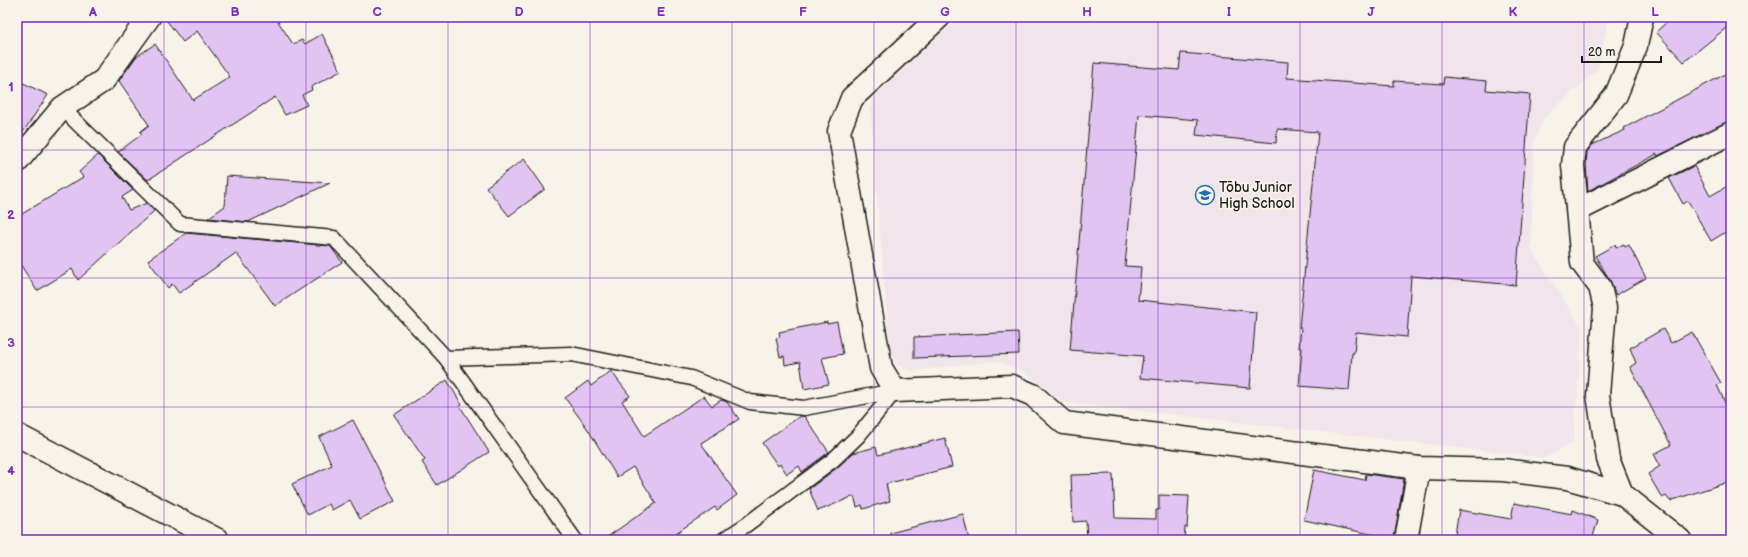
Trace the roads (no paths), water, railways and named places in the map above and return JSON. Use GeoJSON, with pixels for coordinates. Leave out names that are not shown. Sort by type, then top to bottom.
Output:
{"type":"FeatureCollection","features":[{"type":"Feature","properties":{"kind":"street"},"geometry":{"type":"LineString","coordinates":[[17,162],[62,108],[104,80],[149,17]]}},
{"type":"Feature","properties":{"kind":"street"},"geometry":{"type":"LineString","coordinates":[[939,17],[852,98],[839,131],[881,368],[895,391],[1012,386],[1033,395],[1064,423],[1419,468],[1503,470],[1567,478],[1622,494],[1680,540]]}},
{"type":"Feature","properties":{"kind":"street"},"geometry":{"type":"LineString","coordinates":[[1622,494],[1608,459],[1598,395],[1605,308],[1600,287],[1582,263],[1573,165],[1575,147],[1616,95],[1636,46],[1642,17]]}},
{"type":"Feature","properties":{"kind":"street"},"geometry":{"type":"LineString","coordinates":[[1578,210],[1731,133]]}},
{"type":"Feature","properties":{"kind":"street"},"geometry":{"type":"LineString","coordinates":[[17,435],[218,540]]}},
{"type":"Feature","properties":{"kind":"street"},"geometry":{"type":"LineString","coordinates":[[1406,540],[1419,468]]}},
{"type":"Feature","properties":{"kind":"lane"},"geometry":{"type":"LineString","coordinates":[[62,108],[180,224],[334,238],[446,358],[575,540]]}},
{"type":"Feature","properties":{"kind":"lane"},"geometry":{"type":"LineString","coordinates":[[446,358],[571,354],[691,378],[750,402],[804,408],[895,391]]}},
{"type":"Feature","properties":{"kind":"lane"},"geometry":{"type":"LineString","coordinates":[[723,540],[746,525],[833,460],[858,436],[895,391]]}},
{"type":"Feature","properties":{"kind":"place","name":"Tōbu Junior High School"},"geometry":{"type":"Point","coordinates":[1205,195]}}]}
